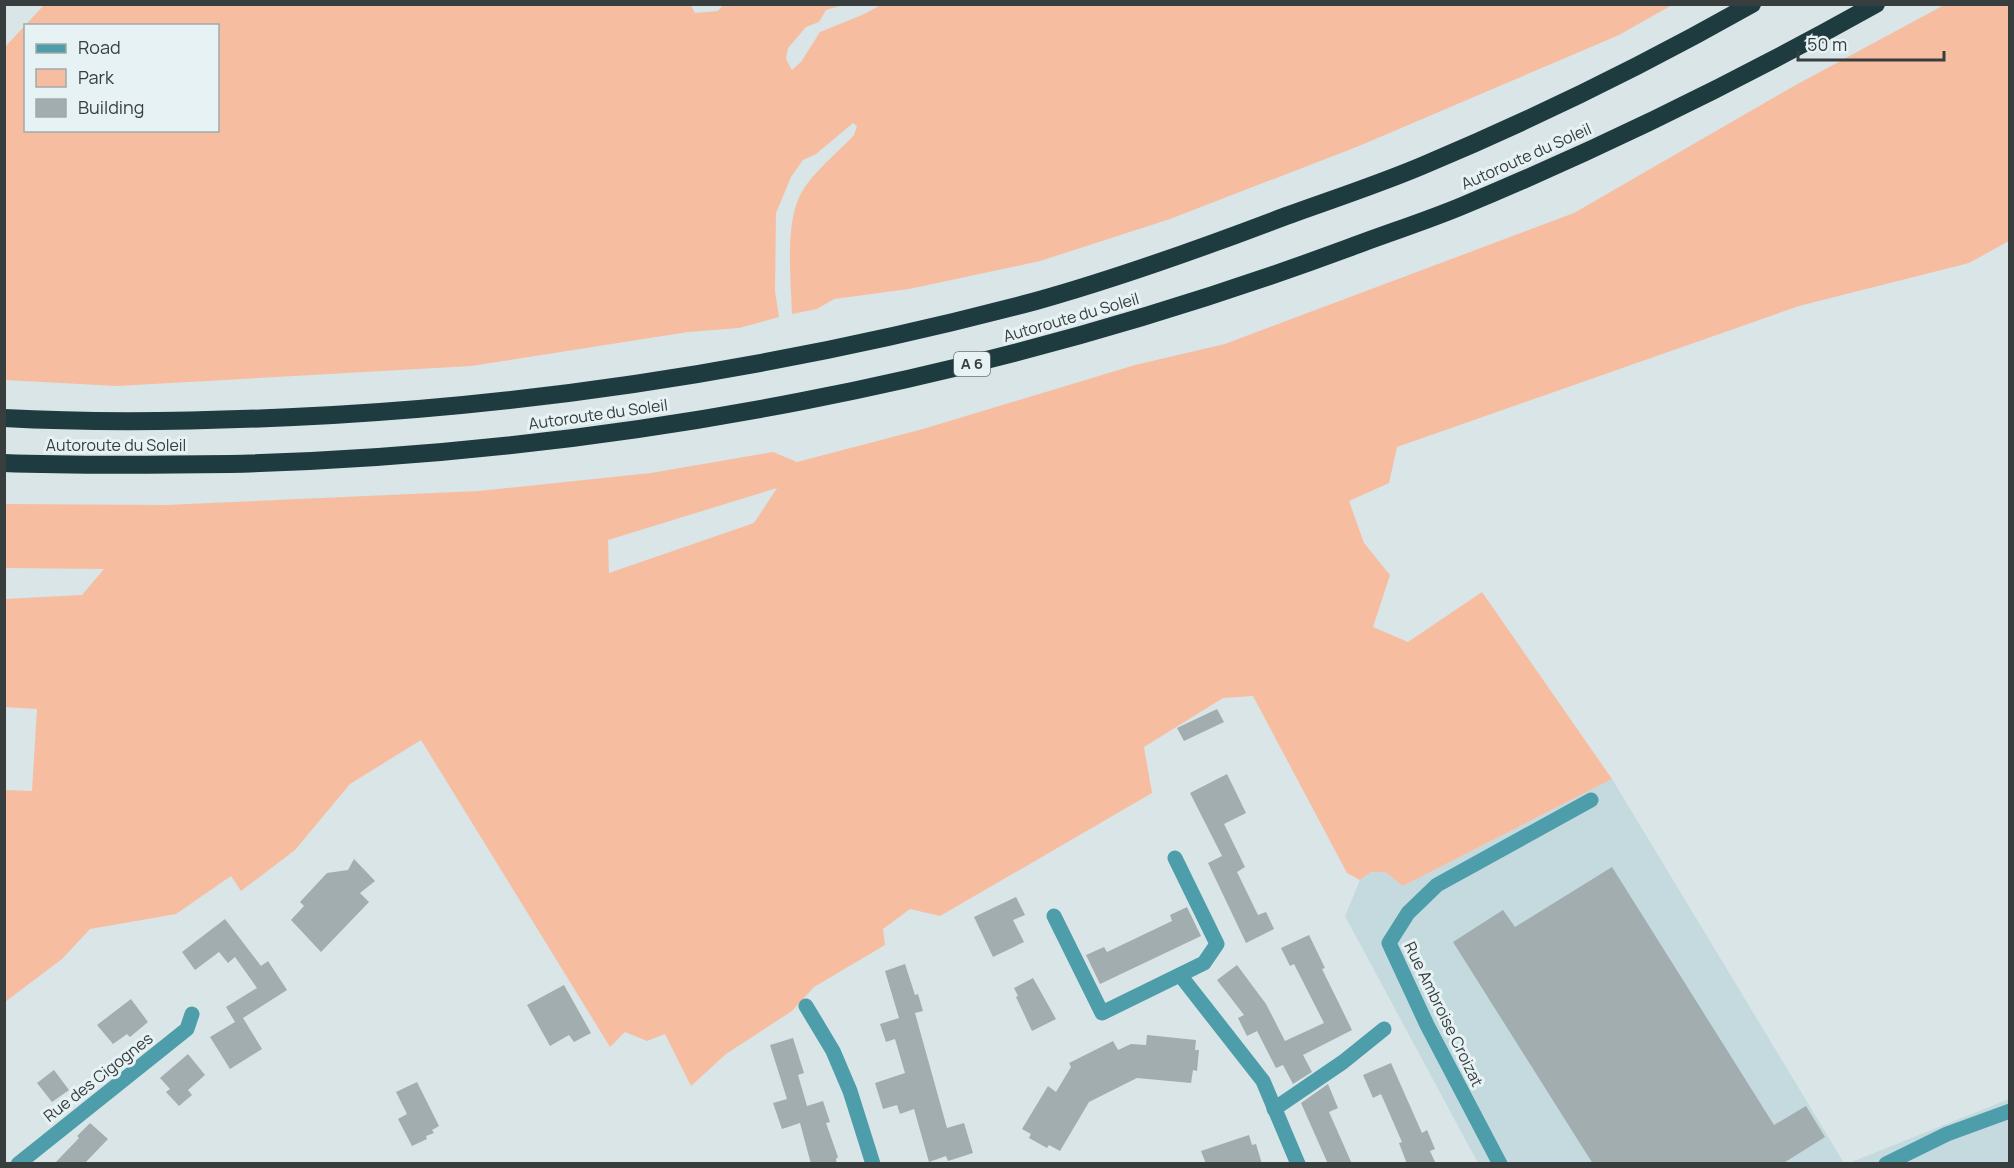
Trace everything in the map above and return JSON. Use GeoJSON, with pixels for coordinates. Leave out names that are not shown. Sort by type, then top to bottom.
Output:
{"type":"FeatureCollection","features":[{"type":"Feature","properties":{"kind":"highway","name":"Autoroute du Soleil"},"geometry":{"type":"LineString","coordinates":[[4,418],[189,420],[421,410],[525,399],[723,371],[912,332],[1040,300],[1172,259],[1421,167],[1562,104],[1694,37],[1752,4]]}},
{"type":"Feature","properties":{"kind":"highway","name":"Autoroute du Soleil"},"geometry":{"type":"LineString","coordinates":[[4,463],[139,466],[275,463],[437,453],[517,445],[732,415],[951,370],[1172,309],[1281,273],[1458,207],[1597,147],[1734,80],[1876,4]]}},
{"type":"Feature","properties":{"kind":"street","name":"Rue Ambroise Croizat"},"geometry":{"type":"LineString","coordinates":[[1500,1164],[1427,1026],[1389,943],[1408,914],[1437,885],[1591,800]]}},
{"type":"Feature","properties":{"kind":"street"},"geometry":{"type":"LineString","coordinates":[[1054,916],[1102,1013],[1204,963],[1217,944],[1175,858]]}},
{"type":"Feature","properties":{"kind":"street"},"geometry":{"type":"LineString","coordinates":[[1180,975],[1263,1081],[1298,1164]]}},
{"type":"Feature","properties":{"kind":"street"},"geometry":{"type":"LineString","coordinates":[[806,1006],[834,1051],[850,1091],[873,1164]]}},
{"type":"Feature","properties":{"kind":"street","name":"Rue des Cigognes"},"geometry":{"type":"LineString","coordinates":[[18,1164],[188,1029],[192,1014]]}},
{"type":"Feature","properties":{"kind":"street"},"geometry":{"type":"LineString","coordinates":[[1274,1109],[1343,1062],[1384,1029]]}},
{"type":"Feature","properties":{"kind":"street"},"geometry":{"type":"LineString","coordinates":[[1886,1164],[1947,1134],[2010,1111]]}},
{"type":"Feature","properties":{"kind":"shaded area"},"geometry":{"type":"Polygon","coordinates":[[[1612,779],[1844,1163],[1478,1163],[1345,916],[1360,880],[1371,872],[1385,872],[1403,886],[1612,779]]]}},
{"type":"Feature","properties":{"kind":"shaded area"},"geometry":{"type":"Polygon","coordinates":[[[2009,1099],[2009,1163],[1849,1163],[2009,1099]]]}},
{"type":"Feature","properties":{"kind":"green space"},"geometry":{"type":"Polygon","coordinates":[[[690,4],[695,13],[718,11],[723,5],[843,5],[826,10],[819,22],[806,27],[788,48],[786,59],[792,70],[801,62],[820,32],[881,5],[1672,5],[1619,35],[1359,146],[1170,219],[1040,261],[909,289],[834,299],[817,309],[792,314],[790,250],[797,202],[814,176],[854,135],[857,126],[853,123],[816,154],[803,160],[791,177],[776,213],[775,291],[779,317],[739,328],[688,332],[471,366],[117,386],[5,380],[5,47],[24,27],[24,132],[219,132],[219,24],[26,24],[44,5],[690,4]]]}},
{"type":"Feature","properties":{"kind":"green space"},"geometry":{"type":"Polygon","coordinates":[[[1944,5],[2009,5],[2009,241],[1969,263],[1799,306],[1397,447],[1389,483],[1349,501],[1364,543],[1390,575],[1373,627],[1408,642],[1482,592],[1612,779],[1403,886],[1385,872],[1371,872],[1360,880],[1347,873],[1253,696],[1223,698],[1144,747],[1152,793],[940,916],[910,909],[883,929],[885,945],[814,987],[792,1011],[726,1054],[691,1086],[665,1034],[647,1041],[625,1032],[610,1047],[421,740],[350,784],[295,850],[241,891],[231,876],[176,914],[90,929],[62,959],[5,1002],[5,790],[32,791],[37,709],[5,707],[5,599],[82,595],[104,569],[5,568],[4,504],[166,505],[478,491],[651,473],[773,452],[797,462],[923,429],[1135,365],[1225,344],[1574,213],[1794,86],[1944,5]],[[777,488],[608,540],[609,573],[754,523],[777,488]]]}},
{"type":"Feature","properties":{"kind":"building"},"geometry":{"type":"Polygon","coordinates":[[[1217,709],[1224,722],[1184,741],[1177,728],[1217,709]]]}},
{"type":"Feature","properties":{"kind":"building"},"geometry":{"type":"Polygon","coordinates":[[[1227,774],[1246,813],[1224,824],[1245,867],[1237,872],[1258,915],[1266,912],[1274,929],[1246,943],[1208,863],[1222,856],[1190,793],[1227,774]]]}},
{"type":"Feature","properties":{"kind":"building"},"geometry":{"type":"Polygon","coordinates":[[[354,859],[375,881],[360,893],[369,902],[321,952],[291,920],[304,906],[300,902],[327,873],[348,870],[354,859]]]}},
{"type":"Feature","properties":{"kind":"building"},"geometry":{"type":"Polygon","coordinates":[[[1612,867],[1774,1125],[1806,1106],[1825,1137],[1782,1164],[1593,1164],[1453,942],[1503,910],[1515,927],[1612,867]]]}},
{"type":"Feature","properties":{"kind":"building"},"geometry":{"type":"Polygon","coordinates":[[[1016,897],[1025,915],[1013,920],[1024,942],[993,957],[974,917],[1016,897]]]}},
{"type":"Feature","properties":{"kind":"building"},"geometry":{"type":"Polygon","coordinates":[[[1187,907],[1201,936],[1100,984],[1086,955],[1104,947],[1107,952],[1172,921],[1170,915],[1187,907]]]}},
{"type":"Feature","properties":{"kind":"building"},"geometry":{"type":"Polygon","coordinates":[[[225,919],[261,966],[268,961],[287,990],[243,1018],[262,1049],[230,1069],[210,1037],[235,1022],[226,1007],[257,988],[235,957],[228,963],[219,952],[195,970],[182,952],[225,919]]]}},
{"type":"Feature","properties":{"kind":"building"},"geometry":{"type":"Polygon","coordinates":[[[1309,935],[1325,968],[1322,969],[1352,1030],[1303,1055],[1312,1072],[1293,1084],[1283,1065],[1276,1068],[1257,1031],[1247,1036],[1238,1018],[1244,1015],[1217,980],[1237,965],[1266,1004],[1285,1041],[1324,1023],[1294,964],[1290,966],[1281,948],[1309,935]]]}},
{"type":"Feature","properties":{"kind":"building"},"geometry":{"type":"Polygon","coordinates":[[[905,964],[923,1011],[915,1013],[947,1128],[964,1123],[973,1153],[948,1161],[946,1156],[929,1162],[914,1109],[900,1114],[897,1105],[883,1109],[875,1083],[905,1073],[895,1039],[886,1042],[880,1024],[899,1018],[885,971],[905,964]]]}},
{"type":"Feature","properties":{"kind":"building"},"geometry":{"type":"Polygon","coordinates":[[[1033,978],[1056,1019],[1032,1031],[1014,988],[1033,978]]]}},
{"type":"Feature","properties":{"kind":"building"},"geometry":{"type":"Polygon","coordinates":[[[564,985],[591,1033],[574,1042],[569,1035],[550,1046],[527,1005],[564,985]]]}},
{"type":"Feature","properties":{"kind":"building"},"geometry":{"type":"Polygon","coordinates":[[[131,999],[148,1022],[130,1037],[127,1034],[113,1044],[97,1025],[131,999]]]}},
{"type":"Feature","properties":{"kind":"building"},"geometry":{"type":"Polygon","coordinates":[[[1147,1035],[1196,1040],[1195,1050],[1199,1050],[1197,1071],[1193,1070],[1191,1083],[1137,1078],[1089,1102],[1060,1151],[1049,1145],[1047,1148],[1029,1138],[1031,1134],[1022,1129],[1048,1086],[1056,1092],[1071,1067],[1069,1063],[1113,1041],[1118,1050],[1131,1044],[1146,1045],[1147,1035]]]}},
{"type":"Feature","properties":{"kind":"building"},"geometry":{"type":"Polygon","coordinates":[[[793,1038],[804,1073],[798,1075],[807,1106],[823,1101],[830,1122],[826,1123],[838,1157],[837,1164],[811,1164],[800,1123],[782,1129],[773,1103],[787,1099],[770,1045],[793,1038]]]}},
{"type":"Feature","properties":{"kind":"building"},"geometry":{"type":"Polygon","coordinates":[[[188,1054],[205,1075],[188,1090],[192,1095],[179,1106],[166,1092],[170,1089],[160,1078],[188,1054]]]}},
{"type":"Feature","properties":{"kind":"building"},"geometry":{"type":"Polygon","coordinates":[[[1391,1063],[1422,1133],[1427,1130],[1435,1149],[1430,1151],[1436,1164],[1407,1164],[1399,1143],[1402,1142],[1381,1094],[1373,1098],[1363,1075],[1391,1063]]]}},
{"type":"Feature","properties":{"kind":"building"},"geometry":{"type":"Polygon","coordinates":[[[54,1070],[69,1090],[52,1102],[37,1083],[54,1070]]]}},
{"type":"Feature","properties":{"kind":"building"},"geometry":{"type":"Polygon","coordinates":[[[417,1082],[439,1126],[432,1130],[434,1133],[426,1136],[427,1139],[412,1146],[398,1119],[407,1114],[396,1092],[417,1082]]]}},
{"type":"Feature","properties":{"kind":"building"},"geometry":{"type":"Polygon","coordinates":[[[1328,1084],[1338,1108],[1329,1112],[1352,1164],[1328,1164],[1301,1103],[1328,1084]]]}},
{"type":"Feature","properties":{"kind":"building"},"geometry":{"type":"Polygon","coordinates":[[[90,1123],[108,1139],[84,1164],[54,1164],[79,1138],[77,1136],[90,1123]]]}},
{"type":"Feature","properties":{"kind":"building"},"geometry":{"type":"Polygon","coordinates":[[[1249,1135],[1252,1145],[1256,1144],[1262,1164],[1206,1164],[1201,1151],[1249,1135]]]}}]}
